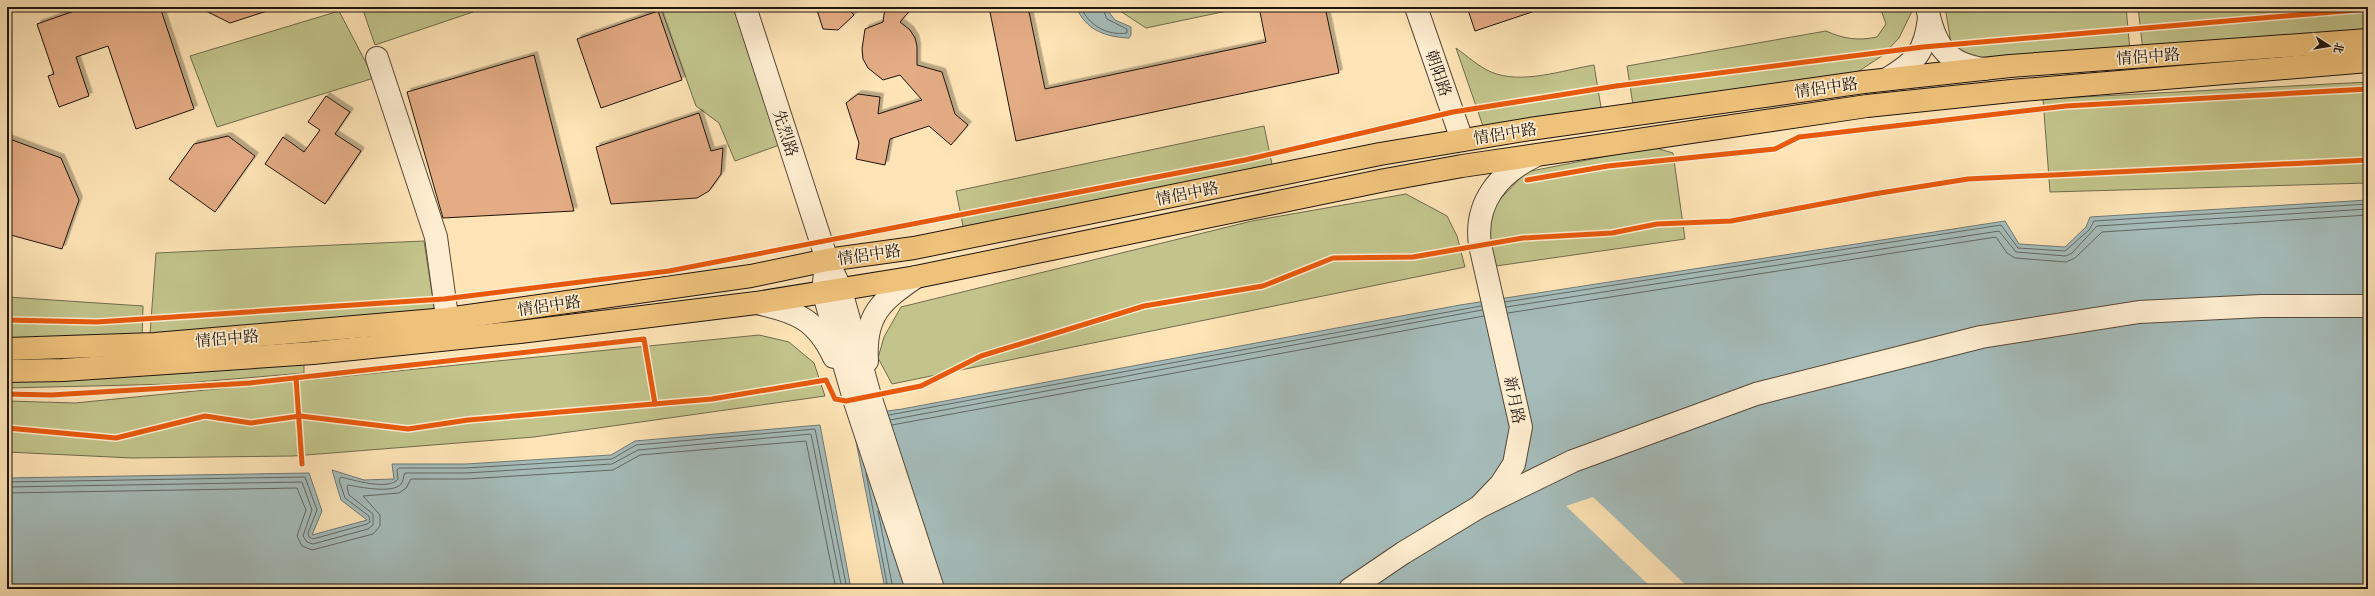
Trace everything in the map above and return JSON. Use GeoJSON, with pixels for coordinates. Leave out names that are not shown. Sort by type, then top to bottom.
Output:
{"type":"FeatureCollection","features":[{"type":"Feature","properties":{"kind":"highway","name":"情侶中路"},"geometry":{"type":"LineString","coordinates":[[7,371],[63,370],[192,362],[449,329],[751,276],[827,260],[914,248],[1380,154],[1462,140],[1888,79],[1984,69],[2368,40]]}},
{"type":"Feature","properties":{"kind":"highway","name":"情侶中路"},"geometry":{"type":"LineString","coordinates":[[7,348],[155,344],[449,329],[756,303],[832,289],[916,277],[1385,180],[1867,106],[2011,91],[2368,61]]}},
{"type":"Feature","properties":{"kind":"street","name":"先烈路"},"geometry":{"type":"LineString","coordinates":[[745,7],[827,260]]}},
{"type":"Feature","properties":{"kind":"street","name":"朝阳路"},"geometry":{"type":"LineString","coordinates":[[1416,7],[1462,140]]}},
{"type":"Feature","properties":{"kind":"street"},"geometry":{"type":"LineString","coordinates":[[1928,13],[1940,46],[1946,54],[1963,65],[1984,69]]}},
{"type":"Feature","properties":{"kind":"street"},"geometry":{"type":"LineString","coordinates":[[1888,79],[1910,65],[1918,56],[1923,47],[1928,13]]}},
{"type":"Feature","properties":{"kind":"street"},"geometry":{"type":"LineString","coordinates":[[377,58],[436,237],[449,329]]}},
{"type":"Feature","properties":{"kind":"street","name":"新月路"},"geometry":{"type":"LineString","coordinates":[[1350,589],[1403,553],[1479,507],[1501,484],[1514,464],[1521,427],[1479,237],[1483,207],[1494,186],[1504,175],[1535,156]]}},
{"type":"Feature","properties":{"kind":"street"},"geometry":{"type":"LineString","coordinates":[[827,260],[832,289],[917,589]]}},
{"type":"Feature","properties":{"kind":"street"},"geometry":{"type":"LineString","coordinates":[[862,397],[866,344],[870,322],[877,308],[888,296],[916,277]]}},
{"type":"Feature","properties":{"kind":"street"},"geometry":{"type":"LineString","coordinates":[[756,303],[786,309],[807,319],[826,340],[862,397],[933,589]]}},
{"type":"Feature","properties":{"kind":"street"},"geometry":{"type":"LineString","coordinates":[[1479,507],[1573,461],[1756,394],[1981,337],[2139,312],[2261,306],[2368,306]]}},
{"type":"Feature","properties":{"kind":"green space"},"geometry":{"type":"Polygon","coordinates":[[[362,7],[472,7],[473,12],[375,45],[362,7]]]}},
{"type":"Feature","properties":{"kind":"green space"},"geometry":{"type":"Polygon","coordinates":[[[664,7],[741,7],[785,143],[735,161],[719,123],[696,106],[662,11],[664,7]]]}},
{"type":"Feature","properties":{"kind":"green space"},"geometry":{"type":"Polygon","coordinates":[[[1114,7],[1226,7],[1227,11],[1146,28],[1114,7]]]}},
{"type":"Feature","properties":{"kind":"green space"},"geometry":{"type":"Polygon","coordinates":[[[1880,7],[1914,7],[1899,38],[1882,56],[1848,78],[1633,105],[1627,66],[1826,31],[1839,36],[1851,38],[1864,39],[1877,37],[1886,24],[1880,7]]]}},
{"type":"Feature","properties":{"kind":"green space"},"geometry":{"type":"Polygon","coordinates":[[[1945,7],[2126,7],[2130,51],[1955,67],[1945,7]]]}},
{"type":"Feature","properties":{"kind":"green space"},"geometry":{"type":"Polygon","coordinates":[[[2138,7],[2368,7],[2368,35],[2143,51],[2138,7]]]}},
{"type":"Feature","properties":{"kind":"green space"},"geometry":{"type":"Polygon","coordinates":[[[339,11],[374,78],[217,127],[190,56],[339,11]]]}},
{"type":"Feature","properties":{"kind":"green space"},"geometry":{"type":"Polygon","coordinates":[[[1456,48],[1486,70],[1503,76],[1529,77],[1594,65],[1602,113],[1485,132],[1456,48]]]}},
{"type":"Feature","properties":{"kind":"green space"},"geometry":{"type":"Polygon","coordinates":[[[2368,82],[2368,183],[2050,192],[2043,99],[2368,82]]]}},
{"type":"Feature","properties":{"kind":"green space"},"geometry":{"type":"Polygon","coordinates":[[[1264,126],[1273,169],[964,231],[956,191],[1264,126]]]}},
{"type":"Feature","properties":{"kind":"green space"},"geometry":{"type":"Polygon","coordinates":[[[1653,147],[1673,153],[1685,239],[1496,266],[1485,215],[1526,172],[1653,147]]]}},
{"type":"Feature","properties":{"kind":"green space"},"geometry":{"type":"Polygon","coordinates":[[[1406,194],[1447,216],[1457,236],[1465,267],[892,384],[878,358],[884,337],[901,307],[1252,221],[1406,194]]]}},
{"type":"Feature","properties":{"kind":"green space"},"geometry":{"type":"Polygon","coordinates":[[[424,241],[435,313],[150,334],[156,253],[424,241]]]}},
{"type":"Feature","properties":{"kind":"green space"},"geometry":{"type":"Polygon","coordinates":[[[7,297],[143,306],[142,342],[7,345],[7,297]]]}},
{"type":"Feature","properties":{"kind":"green space"},"geometry":{"type":"Polygon","coordinates":[[[759,335],[789,342],[814,363],[825,396],[534,437],[293,456],[132,458],[7,452],[7,401],[75,403],[759,335]]]}},
{"type":"Feature","properties":{"kind":"green space"},"geometry":{"type":"Polygon","coordinates":[[[304,364],[304,373],[174,384],[7,388],[7,379],[118,377],[193,373],[304,364]]]}},
{"type":"Feature","properties":{"kind":"water"},"geometry":{"type":"Polygon","coordinates":[[[1076,7],[1105,7],[1115,20],[1131,27],[1131,35],[1129,38],[1120,37],[1097,31],[1085,21],[1076,7]]]}},
{"type":"Feature","properties":{"kind":"water"},"geometry":{"type":"Polygon","coordinates":[[[2368,200],[2368,589],[885,589],[851,416],[902,409],[1460,305],[2005,221],[2019,244],[2065,247],[2086,227],[2090,217],[2368,200]]]}},
{"type":"Feature","properties":{"kind":"water"},"geometry":{"type":"Polygon","coordinates":[[[820,425],[851,589],[7,589],[7,478],[309,473],[322,511],[312,535],[367,520],[341,500],[332,470],[364,480],[394,479],[392,464],[466,464],[611,455],[635,441],[820,425]]]}},
{"type":"Feature","properties":{"kind":"pier"},"geometry":{"type":"Polygon","coordinates":[[[1593,497],[1690,589],[1653,589],[1566,506],[1593,497]]]}},
{"type":"Feature","properties":{"kind":"building"},"geometry":{"type":"Polygon","coordinates":[[[86,7],[160,7],[194,109],[136,129],[108,46],[76,57],[89,96],[59,107],[48,76],[54,74],[37,24],[86,7]]]}},
{"type":"Feature","properties":{"kind":"building"},"geometry":{"type":"Polygon","coordinates":[[[198,7],[270,7],[270,10],[230,23],[198,7]]]}},
{"type":"Feature","properties":{"kind":"building"},"geometry":{"type":"Polygon","coordinates":[[[816,7],[847,7],[854,15],[838,30],[823,29],[816,7]]]}},
{"type":"Feature","properties":{"kind":"building"},"geometry":{"type":"Polygon","coordinates":[[[885,7],[913,7],[900,22],[910,30],[915,38],[917,46],[917,65],[942,72],[955,114],[968,125],[951,145],[929,126],[890,139],[885,165],[856,159],[859,143],[846,103],[858,94],[880,97],[878,114],[922,100],[900,75],[883,80],[868,68],[863,59],[862,49],[865,29],[883,22],[885,7]]]}},
{"type":"Feature","properties":{"kind":"building"},"geometry":{"type":"Polygon","coordinates":[[[989,7],[1028,7],[1045,89],[1266,42],[1259,7],[1325,7],[1339,73],[1016,141],[989,7]]]}},
{"type":"Feature","properties":{"kind":"building"},"geometry":{"type":"Polygon","coordinates":[[[1467,7],[1537,7],[1538,10],[1475,31],[1467,7]]]}},
{"type":"Feature","properties":{"kind":"building"},"geometry":{"type":"Polygon","coordinates":[[[658,11],[682,80],[601,108],[577,39],[658,11]]]}},
{"type":"Feature","properties":{"kind":"building"},"geometry":{"type":"Polygon","coordinates":[[[534,55],[574,211],[443,218],[407,92],[534,55]]]}},
{"type":"Feature","properties":{"kind":"building"},"geometry":{"type":"Polygon","coordinates":[[[326,96],[350,112],[335,134],[361,151],[325,204],[265,164],[283,137],[304,152],[320,130],[308,122],[326,96]]]}},
{"type":"Feature","properties":{"kind":"building"},"geometry":{"type":"Polygon","coordinates":[[[699,113],[711,151],[723,148],[721,174],[709,191],[697,198],[611,204],[596,147],[699,113]]]}},
{"type":"Feature","properties":{"kind":"building"},"geometry":{"type":"Polygon","coordinates":[[[228,136],[255,156],[215,212],[169,179],[194,144],[228,136]]]}},
{"type":"Feature","properties":{"kind":"building"},"geometry":{"type":"Polygon","coordinates":[[[7,138],[61,158],[79,200],[62,249],[7,234],[7,138]]]}},
{"type":"Feature","properties":{"kind":"cycle path"},"geometry":{"type":"LineString","coordinates":[[7,320],[97,322],[444,299],[669,271],[1245,160],[1453,112],[1616,86],[1923,47],[2368,9]]}},
{"type":"Feature","properties":{"kind":"cycle path"},"geometry":{"type":"LineString","coordinates":[[1527,180],[1608,166],[1775,149],[1799,137],[2066,106],[2368,89]]}},
{"type":"Feature","properties":{"kind":"cycle path"},"geometry":{"type":"LineString","coordinates":[[7,428],[116,438],[205,416],[251,423],[300,416],[408,429],[468,420],[712,399],[826,380],[835,399],[846,401],[921,386],[981,356],[1144,306],[1263,286],[1333,258],[1413,257],[1523,238],[1612,233],[1657,224],[1731,221],[1874,194],[1968,179],[2368,160]]}},
{"type":"Feature","properties":{"kind":"cycle path"},"geometry":{"type":"LineString","coordinates":[[7,394],[51,395],[250,383],[644,339],[655,404]]}},
{"type":"Feature","properties":{"kind":"cycle path"},"geometry":{"type":"LineString","coordinates":[[296,378],[302,464]]}}]}
